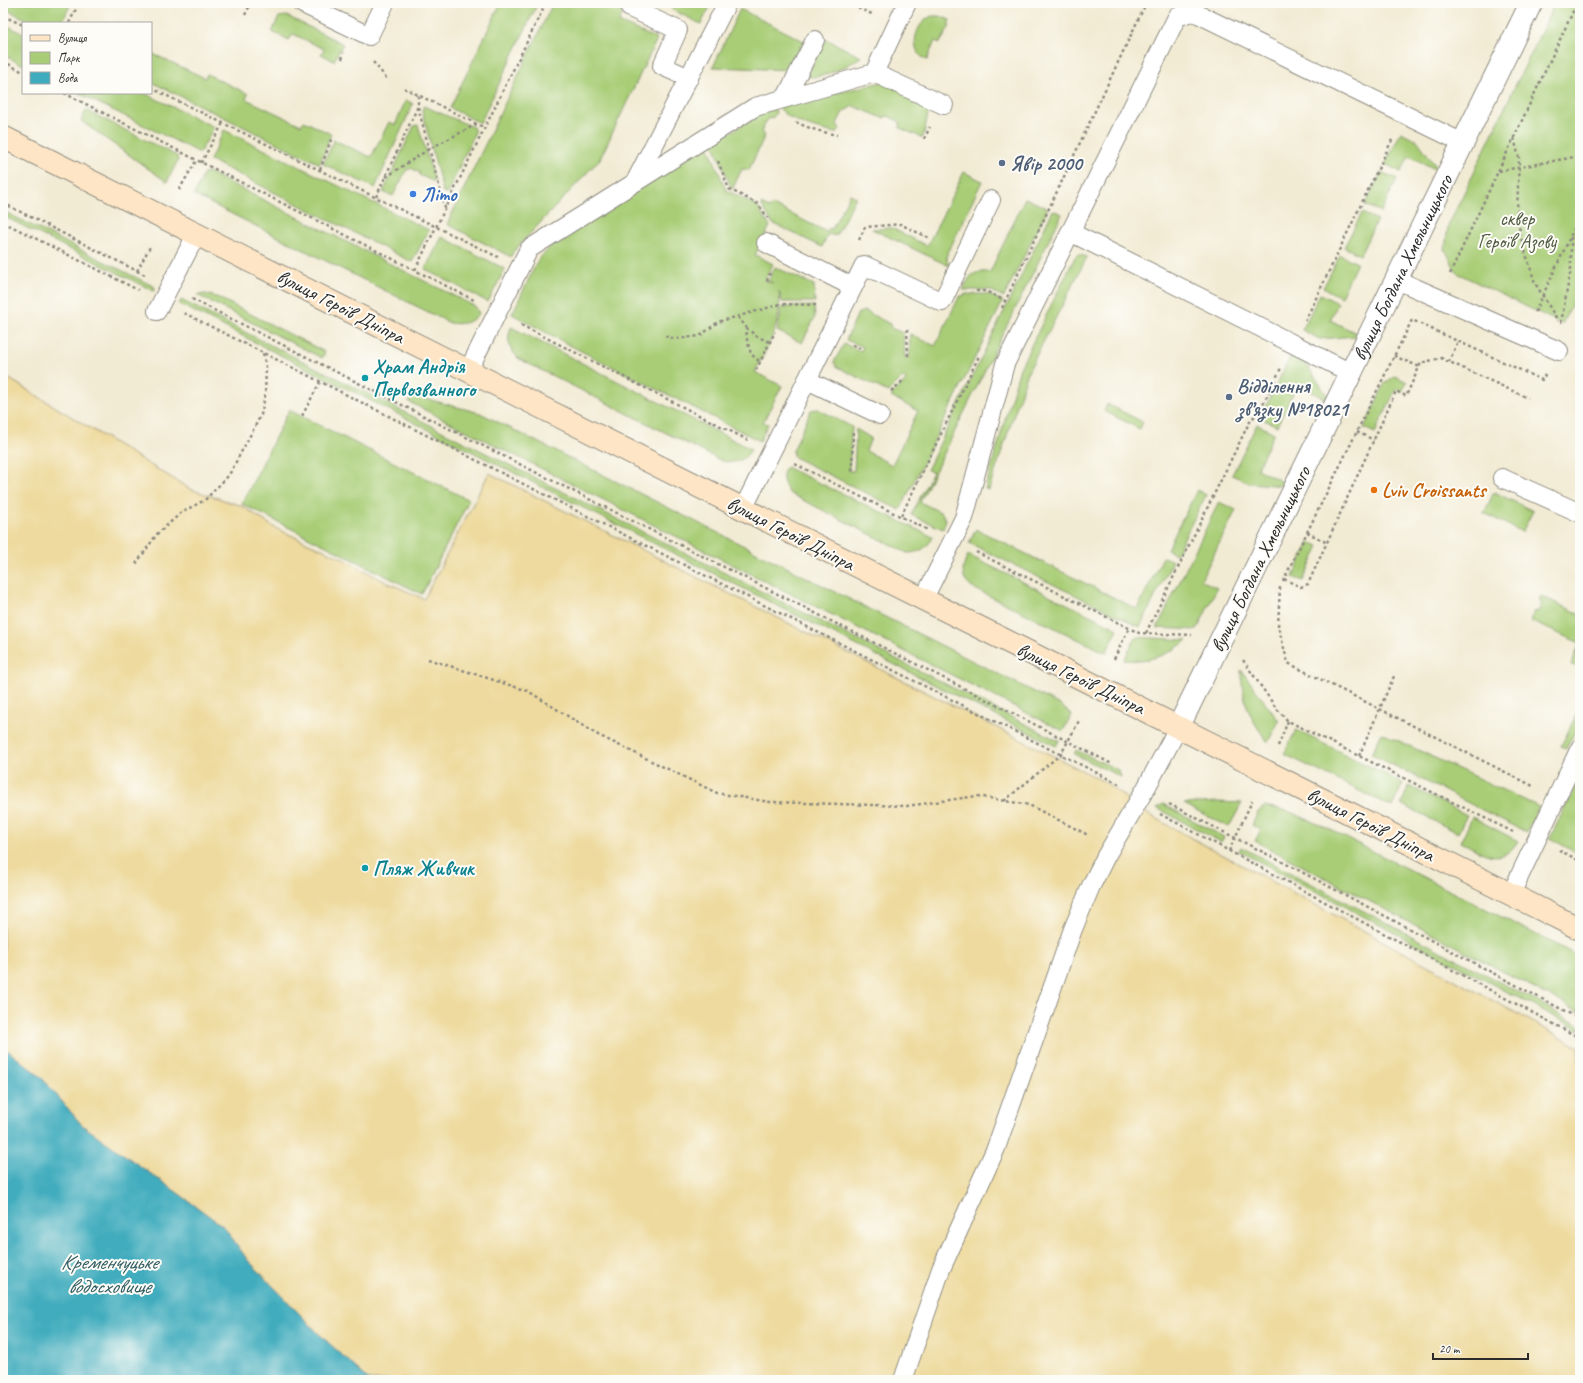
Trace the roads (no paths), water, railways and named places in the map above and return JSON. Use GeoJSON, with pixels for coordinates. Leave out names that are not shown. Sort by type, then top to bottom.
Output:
{"type":"FeatureCollection","features":[{"type":"Feature","properties":{"kind":"main road","name":"вулиця Героїв Дніпра"},"geometry":{"type":"LineString","coordinates":[[3,137],[197,233],[923,600],[1178,726],[1580,929]]}},
{"type":"Feature","properties":{"kind":"street","name":"вулиця Богдана Хмельницького"},"geometry":{"type":"LineString","coordinates":[[1178,726],[1531,3]]}},
{"type":"Feature","properties":{"kind":"lane"},"geometry":{"type":"LineString","coordinates":[[301,3],[370,36],[385,3]]}},
{"type":"Feature","properties":{"kind":"lane"},"geometry":{"type":"LineString","coordinates":[[636,182],[727,3]]}},
{"type":"Feature","properties":{"kind":"lane"},"geometry":{"type":"LineString","coordinates":[[874,73],[907,3]]}},
{"type":"Feature","properties":{"kind":"lane"},"geometry":{"type":"LineString","coordinates":[[630,8],[678,30],[662,66],[689,78]]}},
{"type":"Feature","properties":{"kind":"lane"},"geometry":{"type":"LineString","coordinates":[[923,600],[964,518],[1005,364],[1177,17],[1184,13],[1198,14],[1463,143]]}},
{"type":"Feature","properties":{"kind":"lane"},"geometry":{"type":"LineString","coordinates":[[786,97],[815,40]]}},
{"type":"Feature","properties":{"kind":"lane"},"geometry":{"type":"LineString","coordinates":[[468,371],[529,249],[755,107],[874,73],[944,104]]}},
{"type":"Feature","properties":{"kind":"lane"},"geometry":{"type":"LineString","coordinates":[[743,509],[864,265],[942,302],[991,200]]}},
{"type":"Feature","properties":{"kind":"lane"},"geometry":{"type":"LineString","coordinates":[[1070,232],[1351,373]]}},
{"type":"Feature","properties":{"kind":"lane"},"geometry":{"type":"LineString","coordinates":[[157,311],[197,233]]}},
{"type":"Feature","properties":{"kind":"lane"},"geometry":{"type":"LineString","coordinates":[[766,243],[853,287]]}},
{"type":"Feature","properties":{"kind":"lane"},"geometry":{"type":"LineString","coordinates":[[1396,280],[1559,351]]}},
{"type":"Feature","properties":{"kind":"lane"},"geometry":{"type":"LineString","coordinates":[[807,380],[880,415]]}},
{"type":"Feature","properties":{"kind":"lane"},"geometry":{"type":"LineString","coordinates":[[1502,478],[1580,513]]}},
{"type":"Feature","properties":{"kind":"lane"},"geometry":{"type":"LineString","coordinates":[[903,1380],[946,1256],[1001,1136],[1073,929],[1091,886],[1112,846],[1146,788],[1178,726]]}},
{"type":"Feature","properties":{"kind":"lane"},"geometry":{"type":"LineString","coordinates":[[1512,894],[1580,748]]}},
{"type":"Feature","properties":{"kind":"water","name":"Кременчуцьке водосховище"},"geometry":{"type":"Polygon","coordinates":[[[3,1047],[41,1077],[82,1125],[224,1227],[247,1259],[318,1333],[369,1380],[3,1380],[3,1047]]]}},
{"type":"Feature","properties":{"kind":"place","name":"Явір 2000"},"geometry":{"type":"Point","coordinates":[1002,163]}},
{"type":"Feature","properties":{"kind":"place","name":"Літо"},"geometry":{"type":"Point","coordinates":[413,194]}},
{"type":"Feature","properties":{"kind":"place","name":"Храм Андрія Первозванного"},"geometry":{"type":"Point","coordinates":[365,378]}},
{"type":"Feature","properties":{"kind":"place","name":"Відділення зв’язку №18021"},"geometry":{"type":"Point","coordinates":[1229,397]}},
{"type":"Feature","properties":{"kind":"place","name":"Lviv Croissants"},"geometry":{"type":"Point","coordinates":[1374,490]}},
{"type":"Feature","properties":{"kind":"place","name":"Пляж Живчик"},"geometry":{"type":"Point","coordinates":[365,868]}},
{"type":"Feature","properties":{"kind":"park label","name":"сквер Героїв Азову"},"geometry":{"type":"Point","coordinates":[1517,230]}}]}
